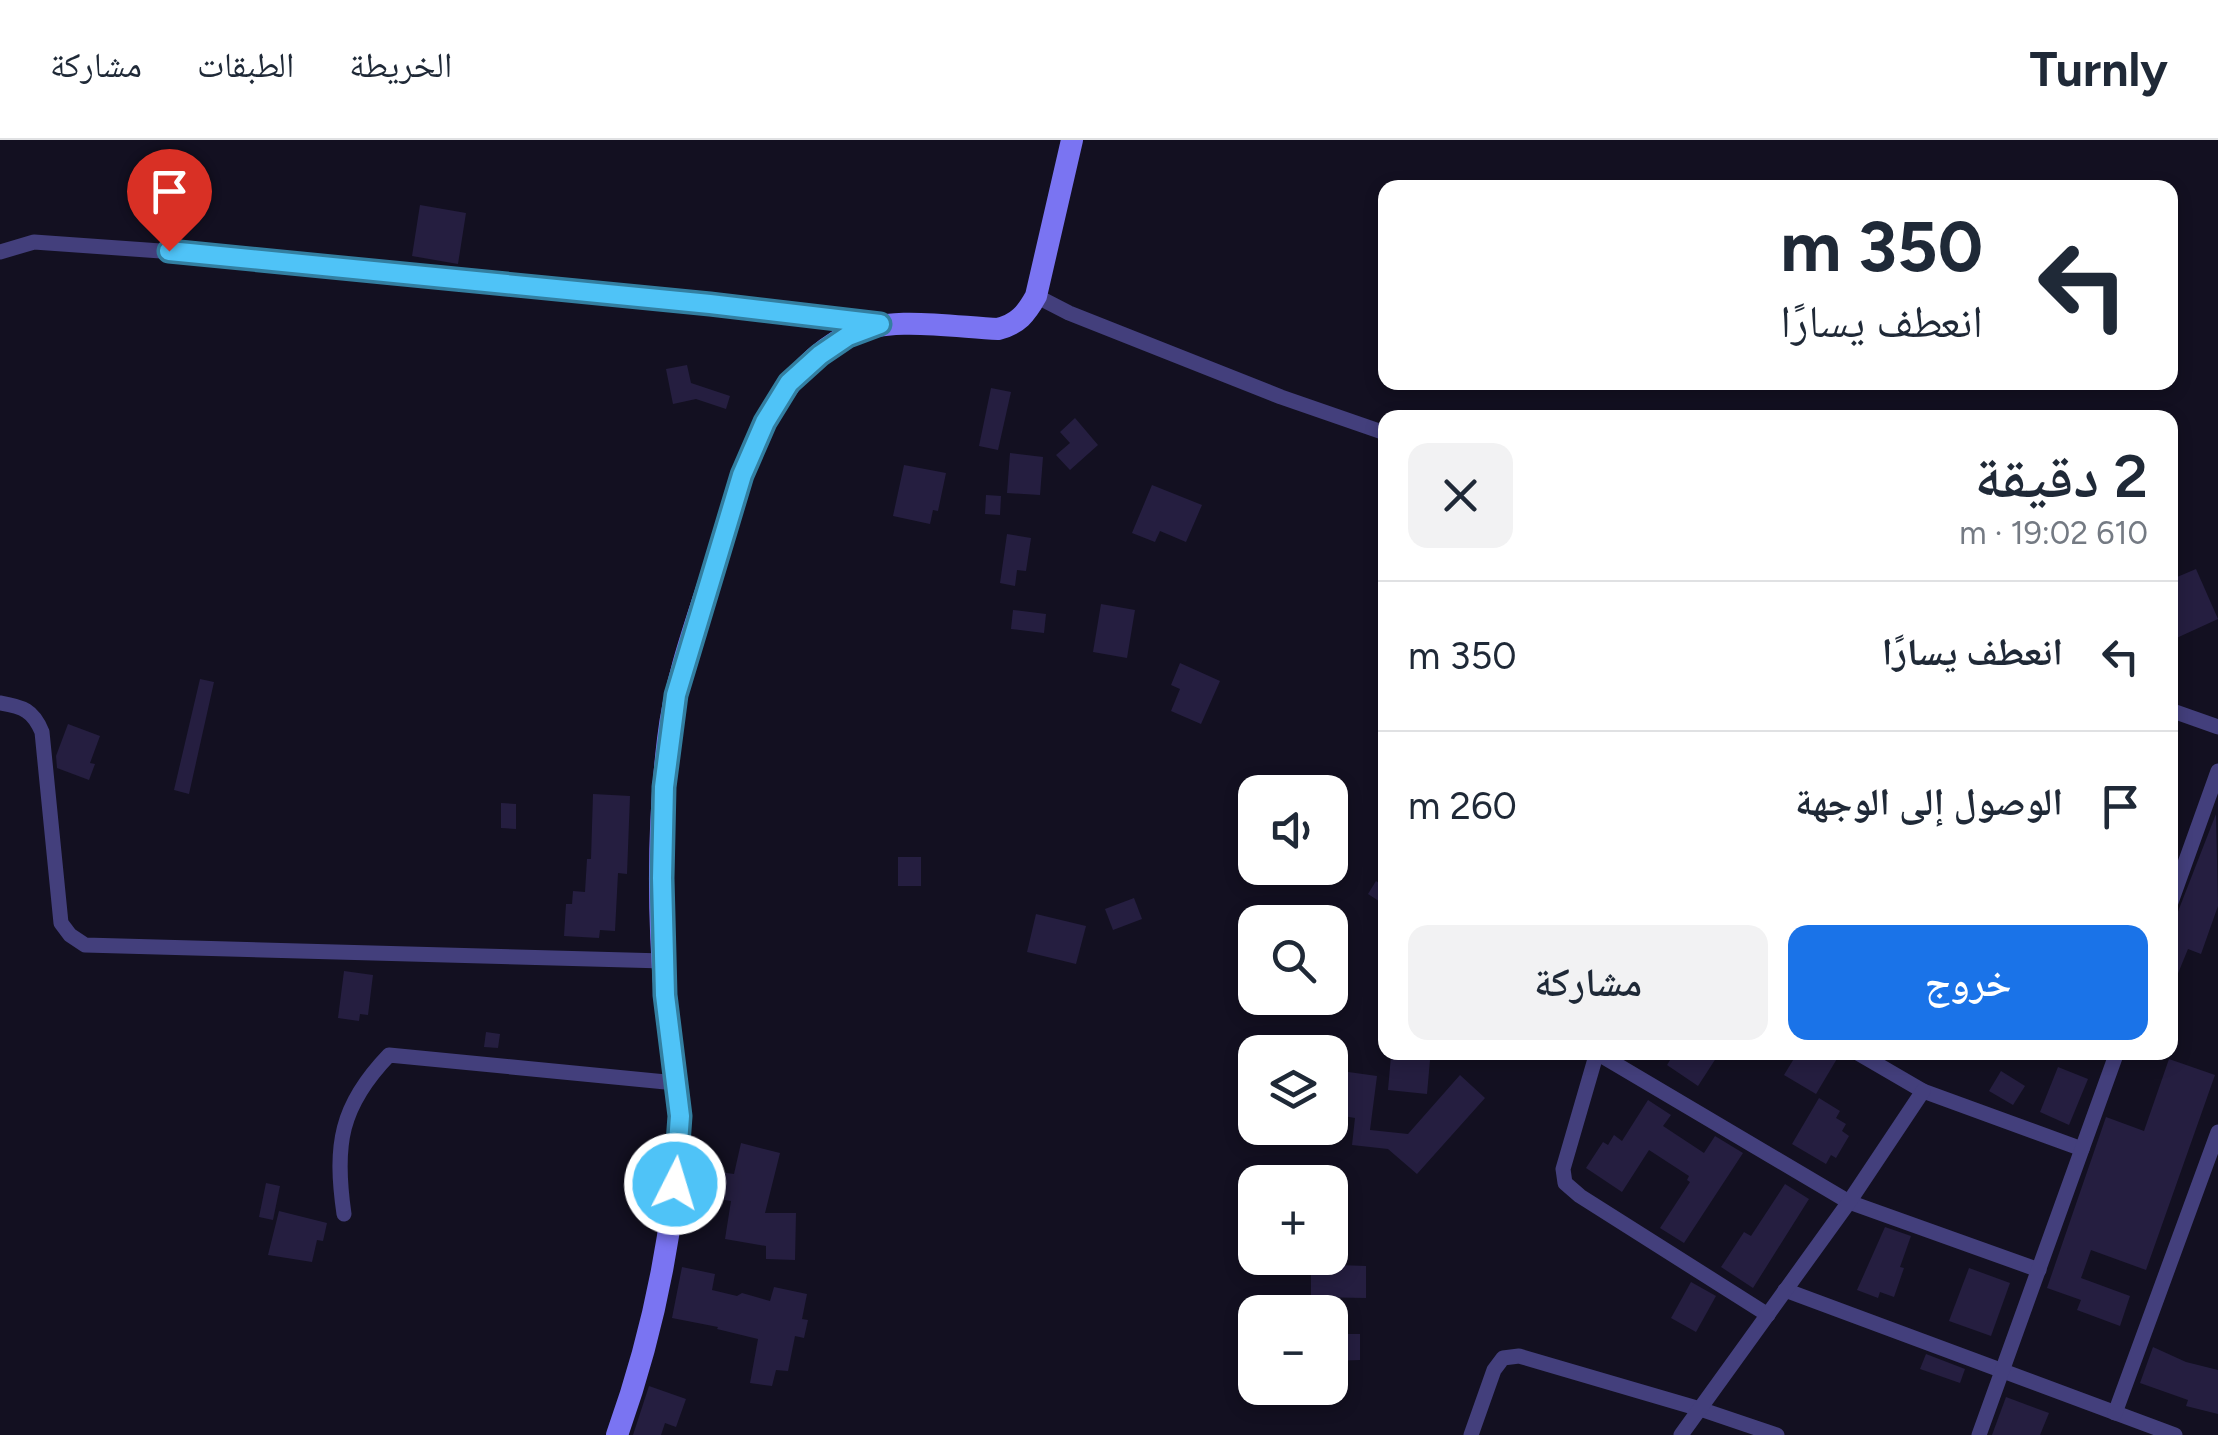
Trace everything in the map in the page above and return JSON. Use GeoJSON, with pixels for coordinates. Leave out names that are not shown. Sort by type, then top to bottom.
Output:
{"type":"FeatureCollection","features":[{"type":"Feature","properties":{"kind":"street"},"geometry":{"type":"LineString","coordinates":[[0,252],[34,242],[203,254],[880,324],[998,329],[1014,325],[1036,296],[1072,140]]}},
{"type":"Feature","properties":{"kind":"street"},"geometry":{"type":"LineString","coordinates":[[1036,296],[1069,313],[1281,397],[1378,431]]}},
{"type":"Feature","properties":{"kind":"street"},"geometry":{"type":"LineString","coordinates":[[617,1435],[637,1380],[664,1275],[678,1154],[680,1116],[664,961],[662,878],[668,738],[676,695],[742,475],[765,422],[789,383],[820,355],[848,336],[880,324]]}},
{"type":"Feature","properties":{"kind":"street"},"geometry":{"type":"LineString","coordinates":[[0,703],[22,707],[35,715],[42,732],[60,923],[85,945],[664,961]]}},
{"type":"Feature","properties":{"kind":"street"},"geometry":{"type":"LineString","coordinates":[[2178,713],[2218,727]]}},
{"type":"Feature","properties":{"kind":"street"},"geometry":{"type":"LineString","coordinates":[[2178,883],[2218,771]]}},
{"type":"Feature","properties":{"kind":"street"},"geometry":{"type":"LineString","coordinates":[[344,1214],[339,1181],[341,1134],[350,1104],[389,1054],[676,1083]]}},
{"type":"Feature","properties":{"kind":"street"},"geometry":{"type":"LineString","coordinates":[[1595,1060],[1564,1169],[1564,1183],[1768,1314]]}},
{"type":"Feature","properties":{"kind":"street"},"geometry":{"type":"LineString","coordinates":[[1610,1060],[1849,1202],[2038,1270]]}},
{"type":"Feature","properties":{"kind":"street"},"geometry":{"type":"LineString","coordinates":[[1870,1060],[1922,1091],[2082,1148]]}},
{"type":"Feature","properties":{"kind":"street"},"geometry":{"type":"LineString","coordinates":[[1978,1435],[2114,1060]]}},
{"type":"Feature","properties":{"kind":"street"},"geometry":{"type":"LineString","coordinates":[[1681,1435],[1849,1202],[1922,1091]]}},
{"type":"Feature","properties":{"kind":"street"},"geometry":{"type":"LineString","coordinates":[[2115,1413],[2218,1132]]}},
{"type":"Feature","properties":{"kind":"street"},"geometry":{"type":"LineString","coordinates":[[1786,1290],[2175,1435]]}},
{"type":"Feature","properties":{"kind":"street"},"geometry":{"type":"LineString","coordinates":[[1471,1435],[1494,1370],[1503,1358],[1519,1356],[1700,1408],[1777,1435]]}},
{"type":"Feature","properties":{"kind":"building"},"geometry":{"type":"Polygon","coordinates":[[[420,205],[466,213],[458,264],[412,256],[420,205]]]}},
{"type":"Feature","properties":{"kind":"building"},"geometry":{"type":"Polygon","coordinates":[[[687,365],[691,383],[730,396],[726,409],[696,399],[673,404],[666,369],[687,365]]]}},
{"type":"Feature","properties":{"kind":"building"},"geometry":{"type":"Polygon","coordinates":[[[991,388],[1011,392],[998,450],[979,446],[991,388]]]}},
{"type":"Feature","properties":{"kind":"building"},"geometry":{"type":"Polygon","coordinates":[[[1075,418],[1098,445],[1070,470],[1056,455],[1070,443],[1060,432],[1075,418]]]}},
{"type":"Feature","properties":{"kind":"building"},"geometry":{"type":"Polygon","coordinates":[[[1010,453],[1043,457],[1040,495],[1007,493],[1010,453]]]}},
{"type":"Feature","properties":{"kind":"building"},"geometry":{"type":"Polygon","coordinates":[[[904,465],[946,473],[938,511],[933,510],[930,524],[893,516],[904,465]]]}},
{"type":"Feature","properties":{"kind":"building"},"geometry":{"type":"Polygon","coordinates":[[[1152,485],[1202,505],[1186,542],[1160,531],[1155,542],[1132,533],[1152,485]]]}},
{"type":"Feature","properties":{"kind":"building"},"geometry":{"type":"Polygon","coordinates":[[[986,495],[1001,496],[1000,515],[985,514],[986,495]]]}},
{"type":"Feature","properties":{"kind":"building"},"geometry":{"type":"Polygon","coordinates":[[[1007,534],[1031,538],[1026,571],[1017,570],[1015,586],[1000,583],[1007,534]]]}},
{"type":"Feature","properties":{"kind":"building"},"geometry":{"type":"Polygon","coordinates":[[[2196,569],[2218,619],[2178,637],[2178,577],[2196,569]]]}},
{"type":"Feature","properties":{"kind":"building"},"geometry":{"type":"Polygon","coordinates":[[[1101,604],[1135,610],[1127,658],[1093,652],[1101,604]]]}},
{"type":"Feature","properties":{"kind":"building"},"geometry":{"type":"Polygon","coordinates":[[[1013,610],[1046,614],[1044,633],[1011,629],[1013,610]]]}},
{"type":"Feature","properties":{"kind":"building"},"geometry":{"type":"Polygon","coordinates":[[[1180,663],[1220,681],[1201,724],[1171,711],[1180,689],[1171,685],[1180,663]]]}},
{"type":"Feature","properties":{"kind":"building"},"geometry":{"type":"Polygon","coordinates":[[[200,679],[214,682],[189,794],[174,790],[200,679]]]}},
{"type":"Feature","properties":{"kind":"building"},"geometry":{"type":"Polygon","coordinates":[[[68,724],[100,736],[90,763],[95,764],[89,780],[57,768],[56,756],[68,724]]]}},
{"type":"Feature","properties":{"kind":"building"},"geometry":{"type":"Polygon","coordinates":[[[593,794],[630,796],[627,874],[618,873],[615,931],[600,930],[599,938],[564,936],[566,904],[572,904],[573,891],[585,892],[587,859],[591,859],[593,794]]]}},
{"type":"Feature","properties":{"kind":"building"},"geometry":{"type":"Polygon","coordinates":[[[501,803],[516,804],[516,829],[501,828],[501,803]]]}},
{"type":"Feature","properties":{"kind":"building"},"geometry":{"type":"Polygon","coordinates":[[[2216,814],[2218,906],[2201,954],[2188,949],[2178,973],[2178,911],[2216,814]]]}},
{"type":"Feature","properties":{"kind":"building"},"geometry":{"type":"Polygon","coordinates":[[[898,857],[921,857],[921,886],[898,886],[898,857]]]}},
{"type":"Feature","properties":{"kind":"building"},"geometry":{"type":"Polygon","coordinates":[[[1376,881],[1378,882],[1378,900],[1368,894],[1376,881]]]}},
{"type":"Feature","properties":{"kind":"building"},"geometry":{"type":"Polygon","coordinates":[[[1134,898],[1142,919],[1113,930],[1105,909],[1134,898]]]}},
{"type":"Feature","properties":{"kind":"building"},"geometry":{"type":"Polygon","coordinates":[[[1036,914],[1086,926],[1076,964],[1027,952],[1036,914]]]}},
{"type":"Feature","properties":{"kind":"building"},"geometry":{"type":"Polygon","coordinates":[[[344,971],[373,975],[368,1015],[360,1014],[359,1021],[338,1018],[344,971]]]}},
{"type":"Feature","properties":{"kind":"building"},"geometry":{"type":"Polygon","coordinates":[[[486,1032],[500,1034],[498,1048],[484,1047],[486,1032]]]}},
{"type":"Feature","properties":{"kind":"building"},"geometry":{"type":"Polygon","coordinates":[[[1391,1060],[1430,1060],[1427,1094],[1388,1090],[1391,1060]]]}},
{"type":"Feature","properties":{"kind":"building"},"geometry":{"type":"Polygon","coordinates":[[[1670,1060],[1715,1060],[1698,1086],[1667,1065],[1670,1060]]]}},
{"type":"Feature","properties":{"kind":"building"},"geometry":{"type":"Polygon","coordinates":[[[1793,1060],[1836,1060],[1816,1094],[1784,1075],[1793,1060]]]}},
{"type":"Feature","properties":{"kind":"building"},"geometry":{"type":"Polygon","coordinates":[[[2169,1060],[2215,1075],[2146,1270],[2091,1250],[2081,1278],[2130,1296],[2120,1326],[2077,1310],[2081,1300],[2047,1288],[2106,1117],[2144,1131],[2169,1060]]]}},
{"type":"Feature","properties":{"kind":"building"},"geometry":{"type":"Polygon","coordinates":[[[2058,1067],[2088,1079],[2069,1125],[2040,1112],[2058,1067]]]}},
{"type":"Feature","properties":{"kind":"building"},"geometry":{"type":"Polygon","coordinates":[[[2001,1071],[2025,1086],[2013,1105],[1989,1091],[2001,1071]]]}},
{"type":"Feature","properties":{"kind":"building"},"geometry":{"type":"Polygon","coordinates":[[[1348,1072],[1377,1076],[1370,1130],[1408,1134],[1460,1075],[1485,1098],[1417,1174],[1388,1149],[1352,1145],[1355,1118],[1348,1117],[1348,1072]]]}},
{"type":"Feature","properties":{"kind":"building"},"geometry":{"type":"Polygon","coordinates":[[[1819,1098],[1840,1111],[1836,1118],[1846,1124],[1842,1131],[1849,1136],[1836,1158],[1831,1155],[1826,1164],[1792,1144],[1819,1098]]]}},
{"type":"Feature","properties":{"kind":"building"},"geometry":{"type":"Polygon","coordinates":[[[1648,1100],[1671,1115],[1663,1126],[1704,1153],[1715,1136],[1743,1153],[1684,1243],[1660,1228],[1690,1182],[1689,1176],[1649,1150],[1622,1192],[1586,1168],[1603,1142],[1608,1145],[1614,1135],[1622,1141],[1648,1100]]]}},
{"type":"Feature","properties":{"kind":"building"},"geometry":{"type":"Polygon","coordinates":[[[741,1143],[780,1153],[765,1213],[796,1213],[795,1260],[766,1259],[766,1246],[725,1239],[731,1201],[701,1196],[705,1170],[734,1174],[741,1143]]]}},
{"type":"Feature","properties":{"kind":"building"},"geometry":{"type":"Polygon","coordinates":[[[266,1183],[280,1186],[273,1220],[259,1217],[266,1183]]]}},
{"type":"Feature","properties":{"kind":"building"},"geometry":{"type":"Polygon","coordinates":[[[1785,1184],[1809,1199],[1753,1288],[1721,1267],[1744,1232],[1751,1236],[1785,1184]]]}},
{"type":"Feature","properties":{"kind":"building"},"geometry":{"type":"Polygon","coordinates":[[[279,1211],[327,1223],[323,1241],[317,1240],[312,1262],[268,1255],[279,1211]]]}},
{"type":"Feature","properties":{"kind":"building"},"geometry":{"type":"Polygon","coordinates":[[[1885,1227],[1911,1236],[1894,1297],[1880,1292],[1878,1298],[1857,1290],[1885,1227]]]}},
{"type":"Feature","properties":{"kind":"building"},"geometry":{"type":"Polygon","coordinates":[[[1348,1265],[1366,1266],[1366,1298],[1311,1295],[1311,1275],[1348,1275],[1348,1265]]]}},
{"type":"Feature","properties":{"kind":"building"},"geometry":{"type":"Polygon","coordinates":[[[682,1267],[715,1274],[712,1290],[737,1296],[742,1293],[770,1301],[774,1287],[807,1294],[802,1319],[808,1320],[804,1338],[795,1336],[788,1371],[776,1370],[772,1386],[750,1383],[758,1339],[672,1318],[682,1267]]]}},
{"type":"Feature","properties":{"kind":"building"},"geometry":{"type":"Polygon","coordinates":[[[1969,1268],[2010,1283],[1991,1336],[1949,1321],[1969,1268]]]}},
{"type":"Feature","properties":{"kind":"building"},"geometry":{"type":"Polygon","coordinates":[[[1691,1282],[1716,1296],[1696,1332],[1671,1318],[1691,1282]]]}},
{"type":"Feature","properties":{"kind":"building"},"geometry":{"type":"Polygon","coordinates":[[[1348,1334],[1360,1334],[1360,1360],[1348,1360],[1348,1334]]]}},
{"type":"Feature","properties":{"kind":"building"},"geometry":{"type":"Polygon","coordinates":[[[2153,1347],[2186,1362],[2218,1370],[2218,1414],[2186,1406],[2188,1400],[2140,1383],[2153,1347]]]}},
{"type":"Feature","properties":{"kind":"building"},"geometry":{"type":"Polygon","coordinates":[[[1926,1354],[1965,1369],[1960,1383],[1920,1369],[1926,1354]]]}},
{"type":"Feature","properties":{"kind":"building"},"geometry":{"type":"Polygon","coordinates":[[[649,1386],[686,1399],[676,1427],[665,1423],[661,1435],[633,1435],[649,1386]]]}},
{"type":"Feature","properties":{"kind":"building"},"geometry":{"type":"Polygon","coordinates":[[[2006,1397],[2049,1413],[2040,1435],[1992,1435],[2006,1397]]]}},
{"type":"Feature","properties":{"kind":"route"},"geometry":{"type":"LineString","coordinates":[[169,251],[880,324],[848,336],[820,355],[789,383],[765,422],[742,475],[676,695],[664,787],[662,878],[665,995],[680,1116],[675,1184]]}}]}
